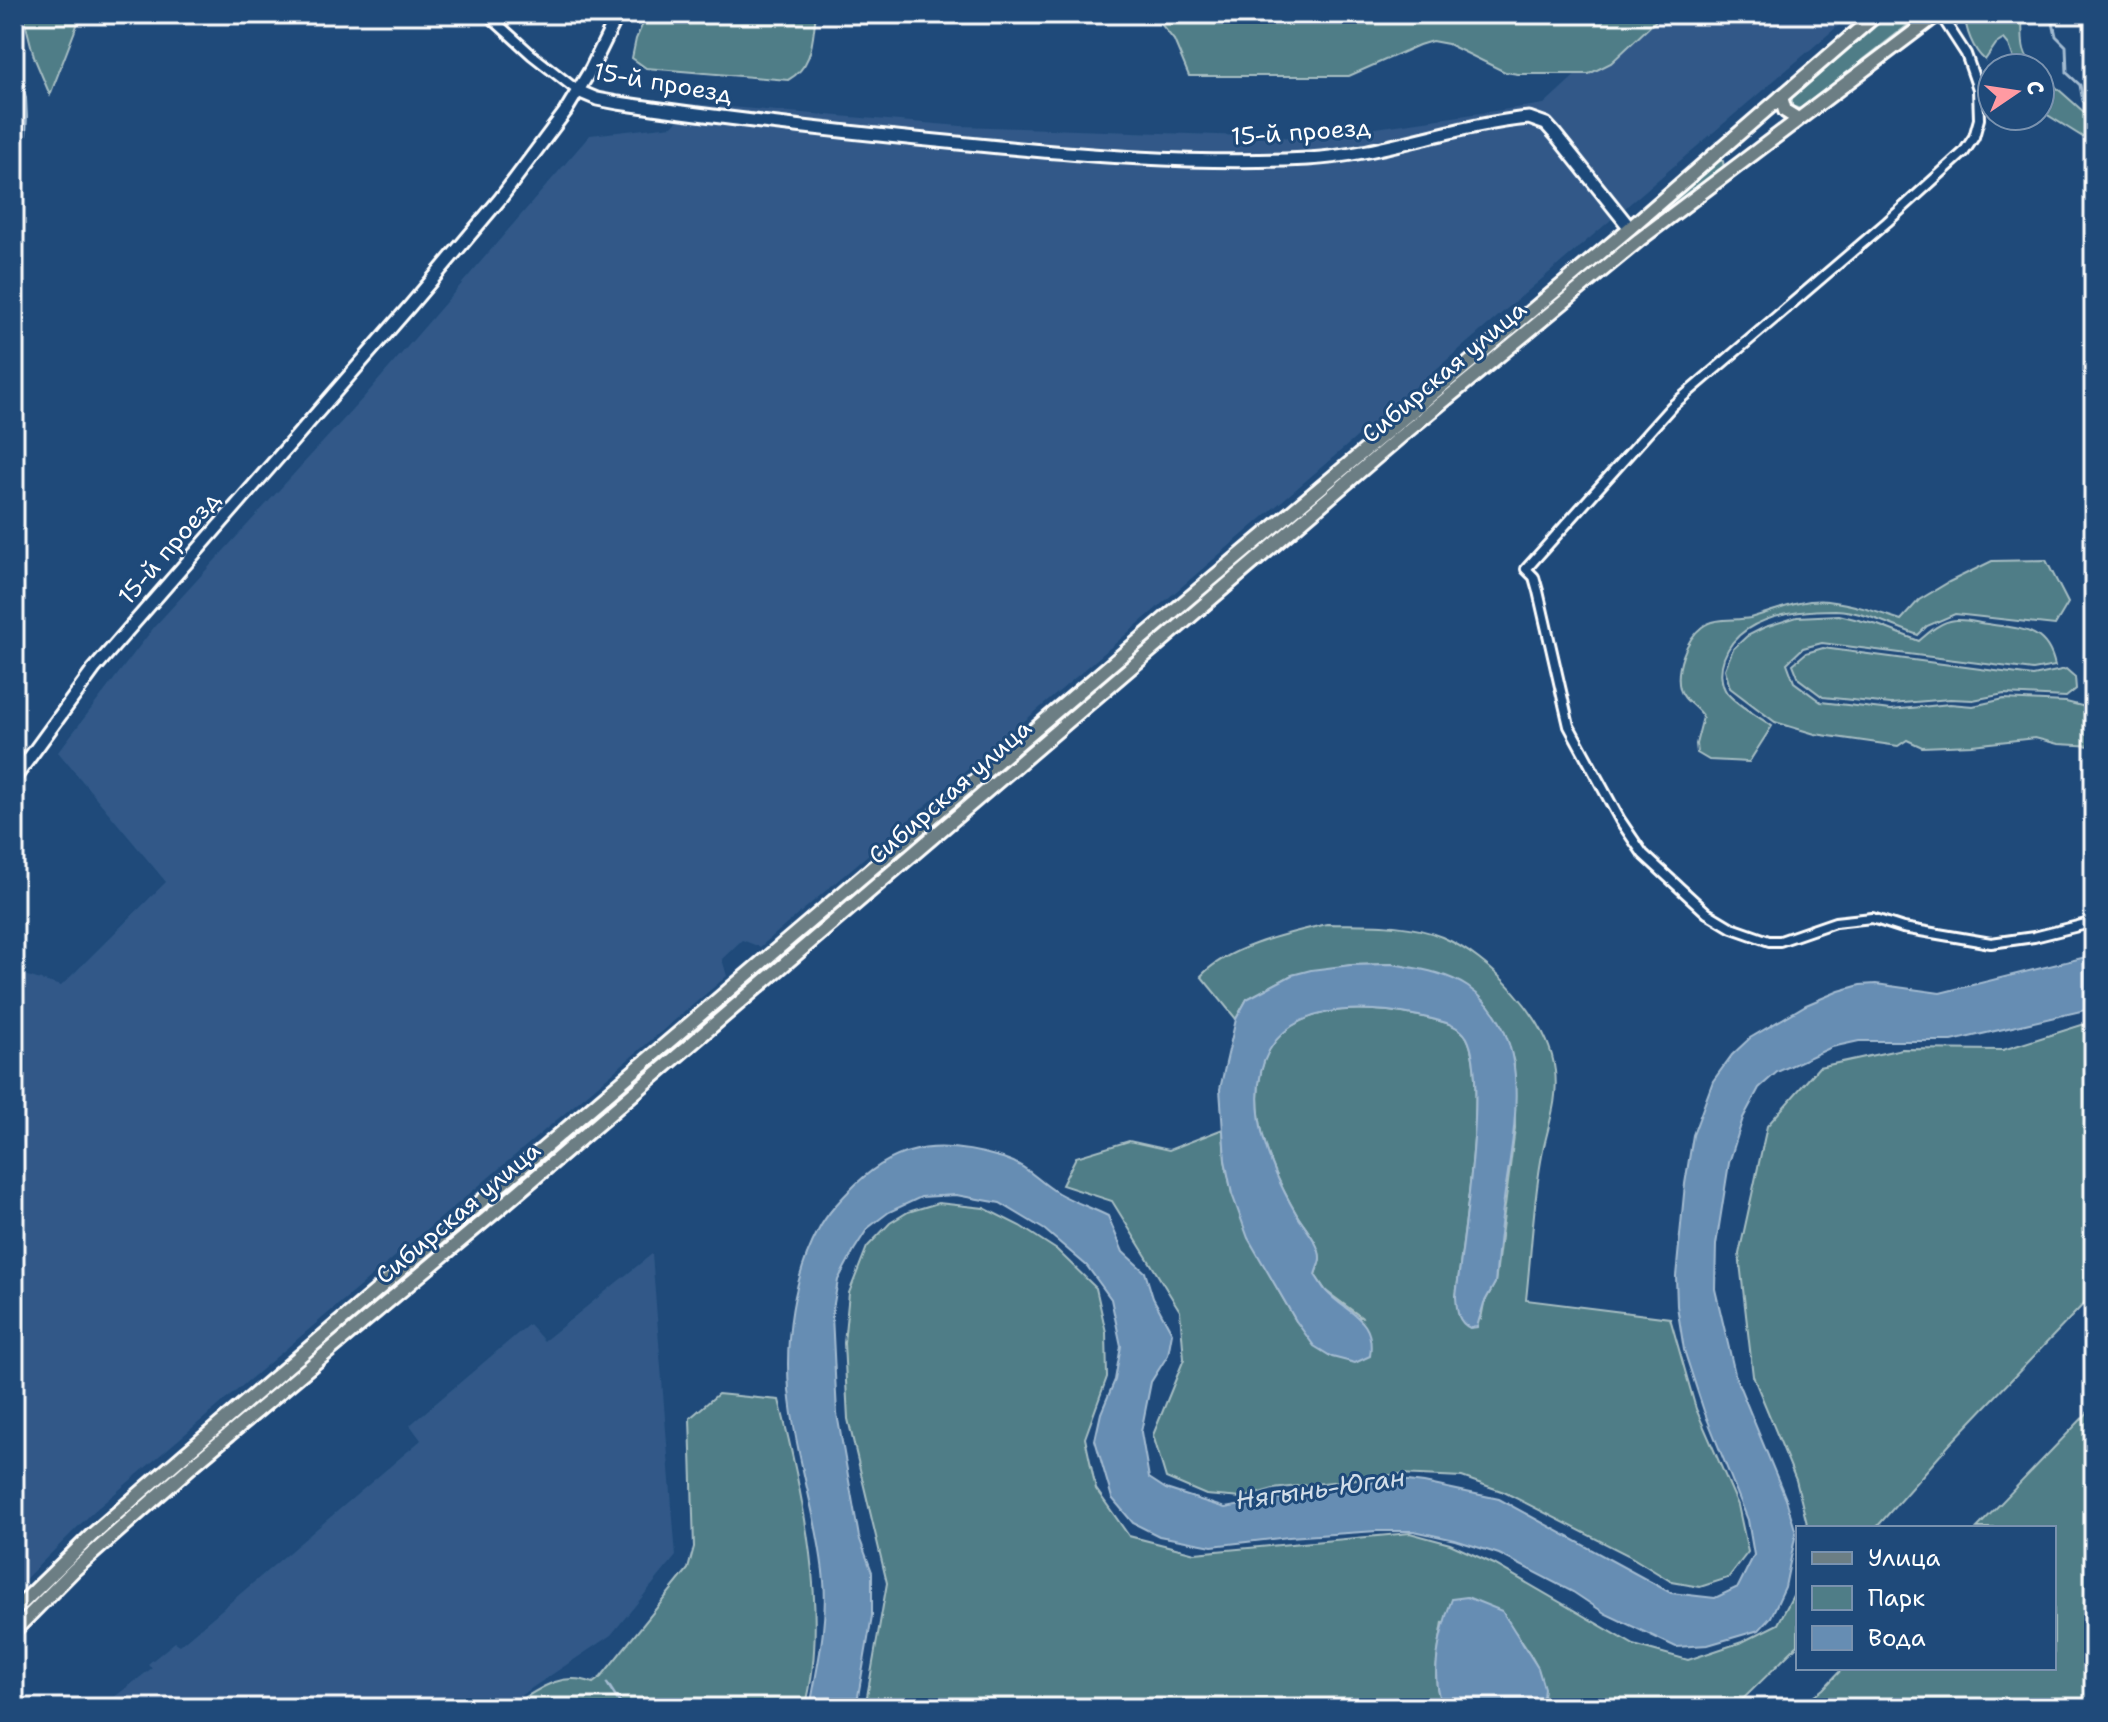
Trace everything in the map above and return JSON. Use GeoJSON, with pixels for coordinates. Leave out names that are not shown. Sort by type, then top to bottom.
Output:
{"type":"FeatureCollection","features":[{"type":"Feature","properties":{"kind":"main road","name":"Сибирская улица"},"geometry":{"type":"LineString","coordinates":[[14,1631],[62,1581],[129,1520],[502,1206],[1400,437],[1639,240],[1939,14]]}},
{"type":"Feature","properties":{"kind":"main road","name":"Сибирская улица"},"geometry":{"type":"LineString","coordinates":[[14,1611],[93,1534],[1189,598],[1630,228],[1872,16]]}},
{"type":"Feature","properties":{"kind":"main road"},"geometry":{"type":"LineString","coordinates":[[1781,97],[1785,111],[1798,119]]}},
{"type":"Feature","properties":{"kind":"main road"},"geometry":{"type":"LineString","coordinates":[[1725,145],[1736,150],[1740,164]]}},
{"type":"Feature","properties":{"kind":"main road"},"geometry":{"type":"LineString","coordinates":[[1630,228],[1639,240]]}},
{"type":"Feature","properties":{"kind":"main road"},"geometry":{"type":"LineString","coordinates":[[1189,598],[1199,609]]}},
{"type":"Feature","properties":{"kind":"main road"},"geometry":{"type":"LineString","coordinates":[[491,1193],[502,1206]]}},
{"type":"Feature","properties":{"kind":"street"},"geometry":{"type":"LineString","coordinates":[[487,14],[578,91],[618,14]]}},
{"type":"Feature","properties":{"kind":"street"},"geometry":{"type":"LineString","coordinates":[[1939,14],[1966,54],[1978,89],[1979,119],[1974,137],[1964,152],[1672,406],[1526,569],[1534,577],[1563,706],[1575,739],[1634,843],[1707,913],[1732,928],[1769,941],[1789,939],[1835,922],[1863,918],[1991,943],[2034,937],[2094,922]]}},
{"type":"Feature","properties":{"kind":"street","name":"15-й проезд"},"geometry":{"type":"LineString","coordinates":[[14,779],[94,669],[500,199],[578,91],[618,103],[860,134],[1080,156],[1165,159],[1256,161],[1339,156],[1529,118],[1546,124],[1630,228]]}},
{"type":"Feature","properties":{"kind":"shaded area"},"geometry":{"type":"Polygon","coordinates":[[[1642,14],[1852,14],[760,947],[742,940],[722,959],[727,976],[93,1512],[14,1590],[14,972],[61,986],[166,882],[58,752],[155,626],[364,397],[590,135],[672,126],[692,104],[961,126],[1306,138],[1544,104],[1642,14]]]}},
{"type":"Feature","properties":{"kind":"shaded area"},"geometry":{"type":"Polygon","coordinates":[[[652,1254],[676,1556],[611,1635],[502,1708],[100,1708],[152,1668],[148,1664],[175,1642],[180,1645],[421,1440],[410,1425],[529,1324],[544,1341],[652,1254]]]}},
{"type":"Feature","properties":{"kind":"green space"},"geometry":{"type":"Polygon","coordinates":[[[23,14],[85,14],[79,20],[50,95],[34,57],[23,14]]]}},
{"type":"Feature","properties":{"kind":"green space"},"geometry":{"type":"Polygon","coordinates":[[[647,14],[816,14],[807,60],[788,80],[646,68],[632,58],[647,14]]]}},
{"type":"Feature","properties":{"kind":"green space"},"geometry":{"type":"Polygon","coordinates":[[[1153,14],[1663,14],[1611,63],[1589,74],[1505,72],[1448,44],[1432,41],[1349,76],[1189,76],[1174,40],[1153,14]]]}},
{"type":"Feature","properties":{"kind":"green space"},"geometry":{"type":"Polygon","coordinates":[[[1890,14],[1922,14],[1800,109],[1792,106],[1792,98],[1890,14]]]}},
{"type":"Feature","properties":{"kind":"green space"},"geometry":{"type":"Polygon","coordinates":[[[1965,14],[2021,14],[2025,52],[2011,52],[2004,39],[1990,52],[1978,52],[1970,39],[1965,14]]]}},
{"type":"Feature","properties":{"kind":"green space"},"geometry":{"type":"Polygon","coordinates":[[[2056,87],[2094,121],[2094,144],[2056,120],[2056,87]]]}},
{"type":"Feature","properties":{"kind":"green space"},"geometry":{"type":"Polygon","coordinates":[[[1718,160],[1723,161],[1724,168],[1667,210],[1665,207],[1718,160]]]}},
{"type":"Feature","properties":{"kind":"green space"},"geometry":{"type":"Polygon","coordinates":[[[2046,560],[2068,603],[2055,625],[1955,614],[1927,626],[1918,635],[1867,616],[1835,610],[1787,614],[1756,624],[1732,644],[1724,658],[1722,680],[1732,698],[1772,726],[1749,762],[1709,760],[1697,753],[1696,744],[1703,717],[1682,693],[1679,673],[1691,639],[1707,624],[1750,618],[1798,603],[1818,601],[1856,606],[1901,620],[1919,600],[1992,561],[2046,560]]]}},
{"type":"Feature","properties":{"kind":"green space"},"geometry":{"type":"Polygon","coordinates":[[[1839,615],[1878,625],[1919,641],[1940,625],[1956,620],[2021,629],[2039,637],[2046,644],[2055,666],[2033,670],[1822,643],[1803,648],[1787,663],[1794,682],[1821,702],[1891,710],[1950,704],[1973,706],[2004,699],[2066,702],[2094,709],[2094,746],[2058,744],[2035,738],[1922,747],[1907,740],[1898,746],[1815,734],[1775,722],[1730,688],[1725,669],[1733,649],[1747,636],[1797,617],[1839,615]]]}},
{"type":"Feature","properties":{"kind":"green space"},"geometry":{"type":"Polygon","coordinates":[[[1823,648],[2033,676],[2066,669],[2075,677],[2076,689],[2066,697],[2004,694],[1973,700],[1891,704],[1823,697],[1799,679],[1793,664],[1806,653],[1823,648]]]}},
{"type":"Feature","properties":{"kind":"green space"},"geometry":{"type":"Polygon","coordinates":[[[1327,924],[1400,927],[1442,937],[1460,946],[1497,974],[1529,1011],[1550,1051],[1556,1083],[1538,1178],[1526,1300],[1670,1318],[1696,1409],[1738,1505],[1748,1552],[1728,1578],[1700,1587],[1672,1582],[1628,1555],[1504,1492],[1462,1477],[1399,1474],[1273,1489],[1242,1498],[1206,1495],[1166,1478],[1153,1435],[1184,1359],[1180,1311],[1112,1201],[1062,1185],[1076,1157],[1129,1141],[1169,1150],[1223,1129],[1232,1194],[1273,1281],[1296,1321],[1361,1317],[1326,1291],[1315,1275],[1320,1258],[1317,1247],[1280,1182],[1261,1127],[1258,1089],[1270,1048],[1285,1031],[1304,1019],[1349,1010],[1397,1012],[1446,1023],[1467,1038],[1473,1059],[1475,1124],[1456,1297],[1481,1319],[1484,1303],[1495,1283],[1515,1128],[1514,1063],[1505,1034],[1488,1005],[1392,964],[1351,965],[1292,975],[1247,999],[1236,1019],[1201,976],[1227,956],[1243,949],[1278,936],[1327,924]]]}},
{"type":"Feature","properties":{"kind":"green space"},"geometry":{"type":"Polygon","coordinates":[[[2094,1021],[2094,1293],[1950,1444],[1878,1526],[1808,1526],[1796,1480],[1753,1376],[1739,1254],[1767,1126],[1819,1067],[1902,1049],[2003,1050],[2094,1021]]]}},
{"type":"Feature","properties":{"kind":"green space"},"geometry":{"type":"Polygon","coordinates":[[[938,1203],[984,1208],[1057,1250],[1096,1288],[1106,1332],[1107,1377],[1085,1438],[1096,1489],[1129,1536],[1195,1553],[1410,1533],[1450,1544],[1494,1564],[1634,1645],[1688,1660],[1742,1642],[1778,1624],[1796,1590],[1796,1647],[1730,1708],[1542,1708],[1542,1686],[1537,1668],[1515,1632],[1443,1622],[1436,1678],[1445,1708],[865,1708],[887,1583],[848,1419],[844,1343],[849,1293],[867,1247],[890,1223],[908,1212],[938,1203]]]}},
{"type":"Feature","properties":{"kind":"green space"},"geometry":{"type":"Polygon","coordinates":[[[718,1394],[779,1400],[804,1513],[814,1594],[812,1672],[805,1708],[509,1708],[549,1684],[570,1679],[593,1683],[601,1677],[688,1569],[694,1547],[690,1418],[718,1394]]]}},
{"type":"Feature","properties":{"kind":"green space"},"geometry":{"type":"Polygon","coordinates":[[[2094,1406],[2094,1708],[1799,1708],[1841,1670],[2056,1670],[2056,1526],[1979,1526],[2094,1406]]]}},
{"type":"Feature","properties":{"kind":"water"},"geometry":{"type":"Polygon","coordinates":[[[14,44],[27,117],[19,199],[22,222],[14,268],[14,44]]]}},
{"type":"Feature","properties":{"kind":"water"},"geometry":{"type":"Polygon","coordinates":[[[2094,955],[2094,1008],[1952,1041],[1859,1041],[1832,1047],[1777,1072],[1759,1088],[1743,1118],[1729,1163],[1716,1245],[1715,1289],[1736,1378],[1786,1499],[1796,1533],[1785,1587],[1771,1617],[1759,1630],[1708,1645],[1676,1647],[1606,1614],[1573,1592],[1499,1554],[1414,1531],[1289,1537],[1212,1546],[1159,1536],[1133,1523],[1112,1498],[1095,1440],[1101,1413],[1115,1380],[1121,1346],[1111,1299],[1087,1266],[1045,1230],[1000,1203],[956,1195],[921,1197],[889,1212],[868,1228],[838,1280],[832,1315],[837,1414],[859,1537],[872,1572],[872,1616],[856,1708],[810,1708],[821,1645],[825,1597],[817,1533],[792,1414],[788,1350],[790,1329],[802,1268],[818,1231],[856,1184],[890,1159],[925,1148],[982,1152],[1020,1165],[1058,1193],[1108,1216],[1123,1252],[1145,1272],[1153,1298],[1172,1333],[1168,1355],[1151,1382],[1141,1432],[1149,1478],[1166,1489],[1225,1508],[1392,1479],[1424,1483],[1499,1499],[1671,1593],[1715,1598],[1738,1587],[1754,1555],[1748,1520],[1704,1411],[1684,1350],[1677,1306],[1676,1276],[1685,1184],[1693,1135],[1713,1081],[1732,1055],[1750,1038],[1806,1005],[1839,991],[1876,984],[1940,993],[2094,955]]]}},
{"type":"Feature","properties":{"kind":"water"},"geometry":{"type":"Polygon","coordinates":[[[1392,964],[1450,978],[1468,987],[1489,1006],[1503,1029],[1512,1054],[1515,1082],[1513,1138],[1495,1283],[1484,1303],[1477,1327],[1470,1328],[1460,1319],[1456,1297],[1475,1125],[1473,1059],[1467,1038],[1453,1026],[1432,1019],[1397,1012],[1349,1010],[1304,1020],[1285,1031],[1270,1048],[1258,1090],[1261,1128],[1272,1164],[1288,1199],[1317,1247],[1320,1258],[1315,1275],[1326,1291],[1358,1318],[1369,1333],[1370,1356],[1355,1363],[1332,1357],[1314,1346],[1248,1238],[1232,1194],[1225,1160],[1220,1089],[1236,1019],[1247,999],[1292,975],[1311,970],[1392,964]]]}},
{"type":"Feature","properties":{"kind":"water"},"geometry":{"type":"Polygon","coordinates":[[[1467,1597],[1502,1611],[1538,1668],[1544,1688],[1542,1708],[1445,1708],[1439,1697],[1436,1670],[1440,1638],[1452,1599],[1467,1597]]]}},
{"type":"Feature","properties":{"kind":"waterway"},"geometry":{"type":"LineString","coordinates":[[2051,14],[2056,36],[2066,46],[2067,73],[2080,85],[2083,101],[2091,102],[2094,107]]}},
{"type":"Feature","properties":{"kind":"waterway"},"geometry":{"type":"LineString","coordinates":[[607,1683],[623,1708]]}},
{"type":"Feature","properties":{"kind":"water label","name":"Нягынь-Юган"},"geometry":{"type":"Point","coordinates":[1320,1488]}}]}
